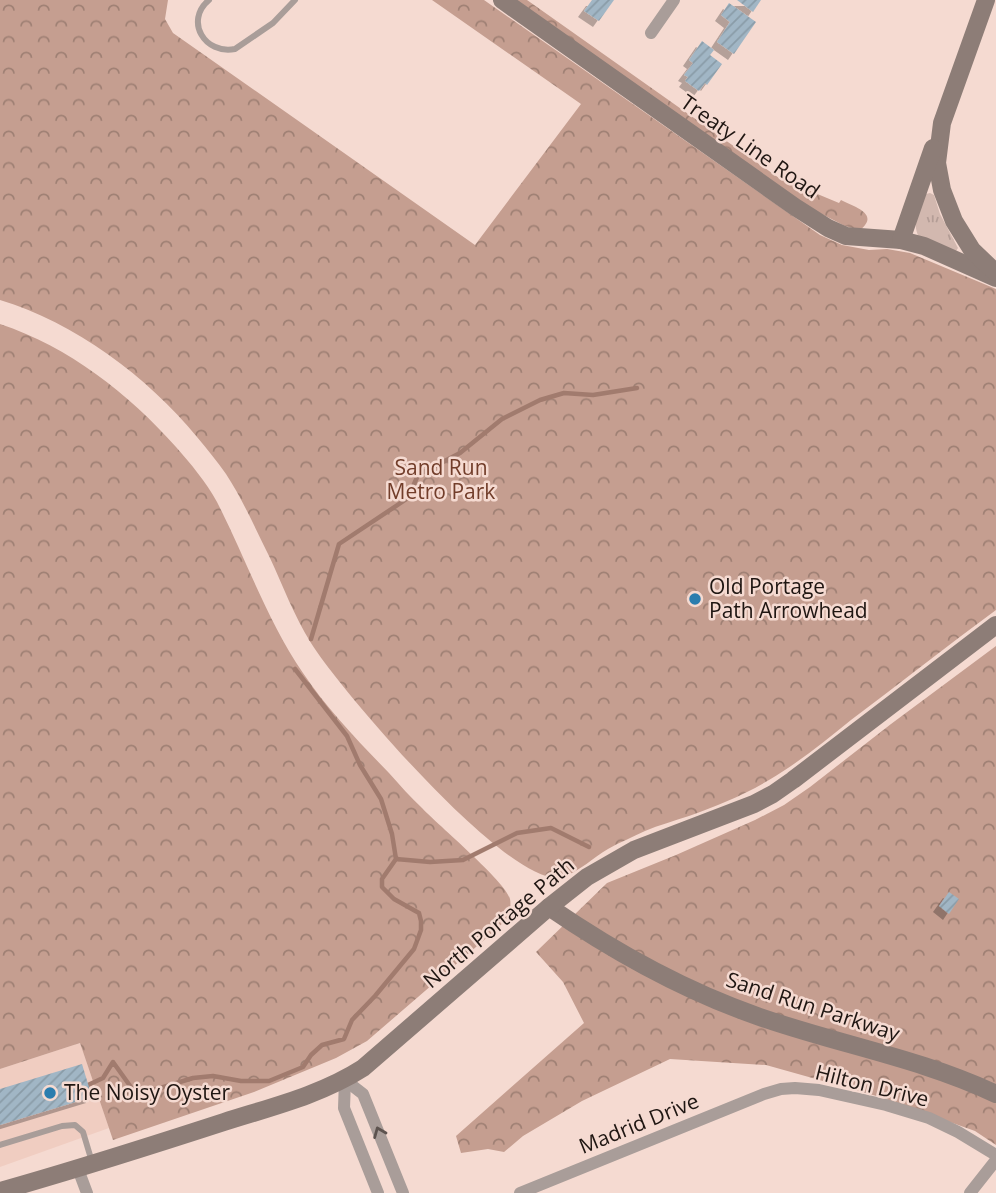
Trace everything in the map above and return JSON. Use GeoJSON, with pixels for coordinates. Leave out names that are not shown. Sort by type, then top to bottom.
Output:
{"type":"FeatureCollection","features":[{"type":"Feature","properties":{"kind":"main road","name":"Treaty Line Road"},"geometry":{"type":"LineString","coordinates":[[502,0],[784,200],[828,228],[846,236],[901,240],[924,246],[996,276]]}},
{"type":"Feature","properties":{"kind":"main road"},"geometry":{"type":"LineString","coordinates":[[901,240],[986,0]]}},
{"type":"Feature","properties":{"kind":"main road"},"geometry":{"type":"LineString","coordinates":[[942,123],[937,163],[942,190],[954,221],[972,250],[996,276]]}},
{"type":"Feature","properties":{"kind":"main road","name":"North Portage Path"},"geometry":{"type":"LineString","coordinates":[[0,1191],[158,1145],[345,1080],[363,1068],[587,877],[634,850],[727,815],[773,794],[996,625]]}},
{"type":"Feature","properties":{"kind":"main road","name":"Sand Run Parkway"},"geometry":{"type":"LineString","coordinates":[[549,907],[616,950],[705,995],[756,1016],[948,1073],[996,1094]]}},
{"type":"Feature","properties":{"kind":"street"},"geometry":{"type":"LineString","coordinates":[[651,33],[674,0]]}},
{"type":"Feature","properties":{"kind":"street"},"geometry":{"type":"LineString","coordinates":[[345,1080],[344,1108],[378,1193]]}},
{"type":"Feature","properties":{"kind":"street"},"geometry":{"type":"LineString","coordinates":[[345,1080],[363,1094],[403,1193]]}},
{"type":"Feature","properties":{"kind":"street","name":"Hilton Drive"},"geometry":{"type":"LineString","coordinates":[[772,1091],[794,1088],[819,1090],[897,1108],[958,1132],[996,1158]]}},
{"type":"Feature","properties":{"kind":"street","name":"Madrid Drive"},"geometry":{"type":"LineString","coordinates":[[520,1193],[772,1091]]}},
{"type":"Feature","properties":{"kind":"street"},"geometry":{"type":"LineString","coordinates":[[971,1193],[996,1158]]}},
{"type":"Feature","properties":{"kind":"street"},"geometry":{"type":"LineString","coordinates":[[85,1167],[87,1193]]}},
{"type":"Feature","properties":{"kind":"lane"},"geometry":{"type":"LineString","coordinates":[[209,0],[199,12],[197,25],[209,43],[217,49],[228,50],[235,49],[273,23],[295,0]]}},
{"type":"Feature","properties":{"kind":"lane"},"geometry":{"type":"LineString","coordinates":[[0,1145],[62,1126],[75,1125],[83,1132],[85,1167]]}},
{"type":"Feature","properties":{"kind":"shaded area"},"geometry":{"type":"Polygon","coordinates":[[[80,1043],[109,1128],[0,1167],[0,1069],[80,1043]]]}},
{"type":"Feature","properties":{"kind":"green space","name":"Sand Run Metro Park"},"geometry":{"type":"Polygon","coordinates":[[[0,0],[168,0],[165,19],[173,33],[475,245],[581,104],[432,0],[484,0],[820,235],[842,245],[910,253],[996,289],[996,610],[811,752],[740,795],[650,829],[608,849],[562,877],[538,873],[505,853],[467,821],[428,782],[327,666],[299,622],[232,484],[212,455],[178,415],[133,373],[82,337],[55,322],[0,300],[0,0]]]}},
{"type":"Feature","properties":{"kind":"green space"},"geometry":{"type":"Polygon","coordinates":[[[515,0],[527,0],[779,178],[858,208],[866,215],[866,224],[860,230],[845,226],[812,209],[515,0]]]}},
{"type":"Feature","properties":{"kind":"green space"},"geometry":{"type":"Polygon","coordinates":[[[926,194],[934,195],[940,214],[958,248],[956,251],[919,237],[917,215],[926,194]]]}},
{"type":"Feature","properties":{"kind":"green space"},"geometry":{"type":"Polygon","coordinates":[[[0,324],[50,345],[96,374],[138,408],[176,447],[217,502],[278,632],[312,686],[409,795],[496,880],[510,901],[510,915],[498,928],[367,1041],[336,1058],[254,1092],[113,1140],[80,1043],[0,1069],[0,324]]]}},
{"type":"Feature","properties":{"kind":"green space"},"geometry":{"type":"Polygon","coordinates":[[[996,646],[996,1145],[975,1131],[880,1097],[766,1065],[670,1059],[582,1101],[523,1136],[504,1152],[488,1149],[461,1153],[456,1136],[584,1023],[563,982],[536,952],[607,883],[676,855],[784,805],[996,646]]]}},
{"type":"Feature","properties":{"kind":"building"},"geometry":{"type":"Polygon","coordinates":[[[592,0],[614,0],[599,21],[584,11],[592,0]]]}},
{"type":"Feature","properties":{"kind":"building"},"geometry":{"type":"Polygon","coordinates":[[[737,0],[761,0],[753,12],[737,0]]]}},
{"type":"Feature","properties":{"kind":"building"},"geometry":{"type":"Polygon","coordinates":[[[729,3],[756,22],[734,54],[717,42],[730,22],[721,15],[729,3]]]}},
{"type":"Feature","properties":{"kind":"building"},"geometry":{"type":"Polygon","coordinates":[[[702,41],[714,50],[710,55],[722,64],[707,85],[705,83],[699,91],[685,81],[688,77],[684,75],[693,63],[689,60],[702,41]]]}},
{"type":"Feature","properties":{"kind":"building"},"geometry":{"type":"Polygon","coordinates":[[[949,892],[959,899],[949,914],[939,906],[949,892]]]}},
{"type":"Feature","properties":{"kind":"building"},"geometry":{"type":"Polygon","coordinates":[[[82,1064],[92,1097],[0,1125],[0,1089],[82,1064]]]}},
{"type":"Feature","properties":{"kind":"waterway"},"geometry":{"type":"LineString","coordinates":[[311,639],[339,544],[408,498],[418,475],[460,453],[502,419],[540,400],[564,393],[593,395],[637,388]]}},
{"type":"Feature","properties":{"kind":"waterway"},"geometry":{"type":"LineString","coordinates":[[88,1085],[103,1078],[113,1062],[133,1090],[157,1089],[193,1078],[213,1076],[241,1081],[269,1081],[303,1067],[322,1045],[344,1039],[352,1020],[414,949],[421,930],[419,913],[394,899],[382,887],[382,879],[396,859],[392,834],[381,799],[360,765],[347,736],[295,669]]}},
{"type":"Feature","properties":{"kind":"waterway"},"geometry":{"type":"LineString","coordinates":[[396,859],[430,862],[463,860],[517,833],[551,828],[589,847]]}},
{"type":"Feature","properties":{"kind":"place","name":"Old Portage Path Arrowhead"},"geometry":{"type":"Point","coordinates":[695,599]}},
{"type":"Feature","properties":{"kind":"place","name":"The Noisy Oyster"},"geometry":{"type":"Point","coordinates":[50,1093]}}]}
